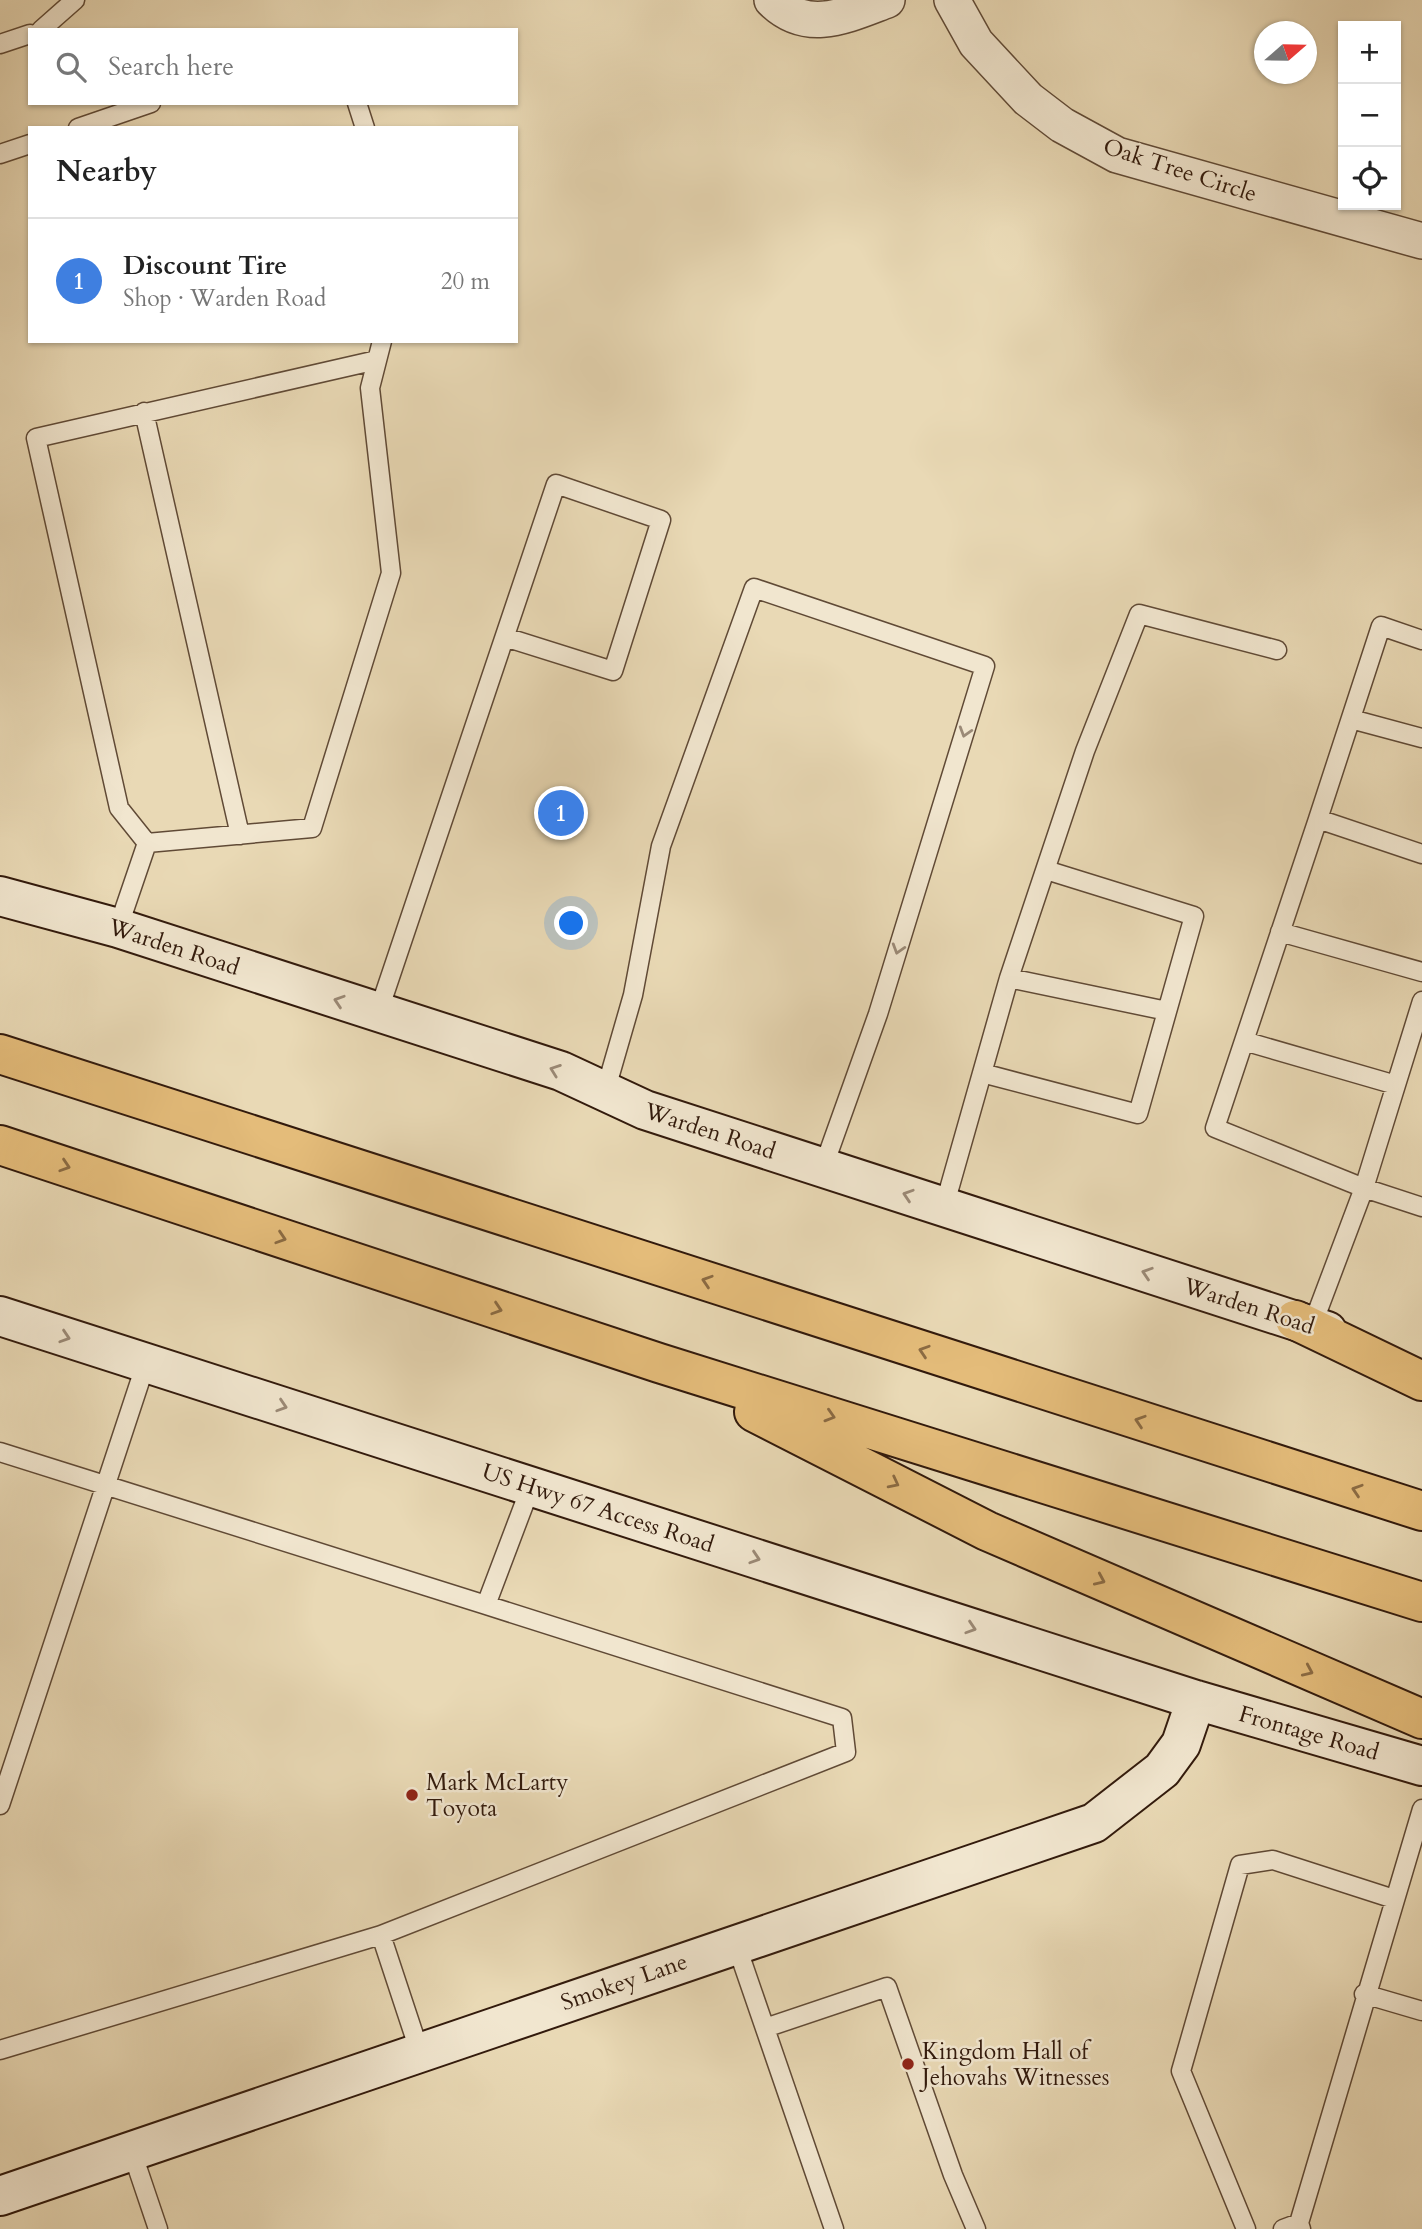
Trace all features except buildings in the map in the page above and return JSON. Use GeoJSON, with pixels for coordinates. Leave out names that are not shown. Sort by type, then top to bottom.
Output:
{"type":"FeatureCollection","features":[{"type":"Feature","properties":{"kind":"highway"},"geometry":{"type":"LineString","coordinates":[[0,1054],[1422,1511]]}},
{"type":"Feature","properties":{"kind":"highway"},"geometry":{"type":"LineString","coordinates":[[0,1145],[659,1363],[1422,1602]]}},
{"type":"Feature","properties":{"kind":"highway"},"geometry":{"type":"LineString","coordinates":[[1304,1323],[1422,1381]]}},
{"type":"Feature","properties":{"kind":"highway"},"geometry":{"type":"LineString","coordinates":[[659,1363],[987,1531],[1422,1719]]}},
{"type":"Feature","properties":{"kind":"main road","name":"Warden Road"},"geometry":{"type":"LineString","coordinates":[[0,896],[117,928],[561,1071],[645,1110],[1422,1362]]}},
{"type":"Feature","properties":{"kind":"main road","name":"US Hwy 67 Access Road"},"geometry":{"type":"LineString","coordinates":[[0,1316],[1196,1700]]}},
{"type":"Feature","properties":{"kind":"main road","name":"Frontage Road"},"geometry":{"type":"LineString","coordinates":[[1196,1700],[1422,1766]]}},
{"type":"Feature","properties":{"kind":"main road","name":"Smokey Lane"},"geometry":{"type":"LineString","coordinates":[[0,2196],[1094,1823],[1162,1770],[1181,1744],[1196,1700]]}},
{"type":"Feature","properties":{"kind":"street"},"geometry":{"type":"LineString","coordinates":[[772,0],[797,18],[826,21],[887,0]]}},
{"type":"Feature","properties":{"kind":"street","name":"Oak Tree Circle"},"geometry":{"type":"LineString","coordinates":[[953,0],[976,43],[1028,99],[1062,125],[1117,155],[1422,241]]}},
{"type":"Feature","properties":{"kind":"lane"},"geometry":{"type":"LineString","coordinates":[[43,28],[75,0]]}},
{"type":"Feature","properties":{"kind":"lane"},"geometry":{"type":"LineString","coordinates":[[0,44],[28,35]]}},
{"type":"Feature","properties":{"kind":"lane"},"geometry":{"type":"LineString","coordinates":[[84,126],[145,105]]}},
{"type":"Feature","properties":{"kind":"lane"},"geometry":{"type":"LineString","coordinates":[[358,105],[364,126]]}},
{"type":"Feature","properties":{"kind":"lane"},"geometry":{"type":"LineString","coordinates":[[0,154],[28,145]]}},
{"type":"Feature","properties":{"kind":"lane"},"geometry":{"type":"LineString","coordinates":[[147,843],[312,828],[391,573],[370,388],[381,343]]}},
{"type":"Feature","properties":{"kind":"lane"},"geometry":{"type":"LineString","coordinates":[[147,843],[119,808],[36,438],[377,360]]}},
{"type":"Feature","properties":{"kind":"lane"},"geometry":{"type":"LineString","coordinates":[[144,412],[240,835]]}},
{"type":"Feature","properties":{"kind":"lane"},"geometry":{"type":"LineString","coordinates":[[377,1013],[556,484],[661,520],[613,671],[505,637]]}},
{"type":"Feature","properties":{"kind":"lane"},"geometry":{"type":"LineString","coordinates":[[605,1092],[634,995],[661,846],[754,588],[985,667],[878,1014],[823,1168]]}},
{"type":"Feature","properties":{"kind":"lane"},"geometry":{"type":"LineString","coordinates":[[944,1207],[1009,978],[1085,751],[1139,614],[1277,650]]}},
{"type":"Feature","properties":{"kind":"lane"},"geometry":{"type":"LineString","coordinates":[[1422,640],[1381,626],[1215,1128],[1364,1188],[1422,1207]]}},
{"type":"Feature","properties":{"kind":"lane"},"geometry":{"type":"LineString","coordinates":[[1351,719],[1422,738]]}},
{"type":"Feature","properties":{"kind":"lane"},"geometry":{"type":"LineString","coordinates":[[1318,819],[1422,854]]}},
{"type":"Feature","properties":{"kind":"lane"},"geometry":{"type":"LineString","coordinates":[[117,928],[147,843]]}},
{"type":"Feature","properties":{"kind":"lane"},"geometry":{"type":"LineString","coordinates":[[982,1073],[1138,1114],[1194,916],[1046,870]]}},
{"type":"Feature","properties":{"kind":"lane"},"geometry":{"type":"LineString","coordinates":[[1280,932],[1422,972]]}},
{"type":"Feature","properties":{"kind":"lane"},"geometry":{"type":"LineString","coordinates":[[1009,978],[1167,1011]]}},
{"type":"Feature","properties":{"kind":"lane"},"geometry":{"type":"LineString","coordinates":[[1304,1323],[1364,1188],[1422,1001]]}},
{"type":"Feature","properties":{"kind":"lane"},"geometry":{"type":"LineString","coordinates":[[1244,1041],[1395,1085]]}},
{"type":"Feature","properties":{"kind":"lane"},"geometry":{"type":"LineString","coordinates":[[0,1805],[146,1363]]}},
{"type":"Feature","properties":{"kind":"lane"},"geometry":{"type":"LineString","coordinates":[[0,1452],[842,1718],[846,1752],[381,1935],[0,2050]]}},
{"type":"Feature","properties":{"kind":"lane"},"geometry":{"type":"LineString","coordinates":[[486,1605],[531,1486]]}},
{"type":"Feature","properties":{"kind":"lane"},"geometry":{"type":"LineString","coordinates":[[1294,2227],[1422,1809]]}},
{"type":"Feature","properties":{"kind":"lane"},"geometry":{"type":"LineString","coordinates":[[1246,2229],[1181,2071],[1240,1865],[1273,1860],[1394,1899]]}},
{"type":"Feature","properties":{"kind":"lane"},"geometry":{"type":"LineString","coordinates":[[381,1935],[420,2053]]}},
{"type":"Feature","properties":{"kind":"lane"},"geometry":{"type":"LineString","coordinates":[[736,1944],[834,2229]]}},
{"type":"Feature","properties":{"kind":"lane"},"geometry":{"type":"LineString","coordinates":[[765,2028],[887,1987],[953,2175],[976,2229]]}},
{"type":"Feature","properties":{"kind":"lane"},"geometry":{"type":"LineString","coordinates":[[1364,1994],[1422,2011]]}},
{"type":"Feature","properties":{"kind":"lane"},"geometry":{"type":"LineString","coordinates":[[132,2152],[158,2229]]}},
{"type":"Feature","properties":{"kind":"place","name":"Discount Tire"},"geometry":{"type":"Point","coordinates":[561,813]}},
{"type":"Feature","properties":{"kind":"place","name":"Mark McLarty Toyota"},"geometry":{"type":"Point","coordinates":[412,1795]}},
{"type":"Feature","properties":{"kind":"place","name":"Kingdom Hall of Jehovahs Witnesses"},"geometry":{"type":"Point","coordinates":[908,2064]}}]}
